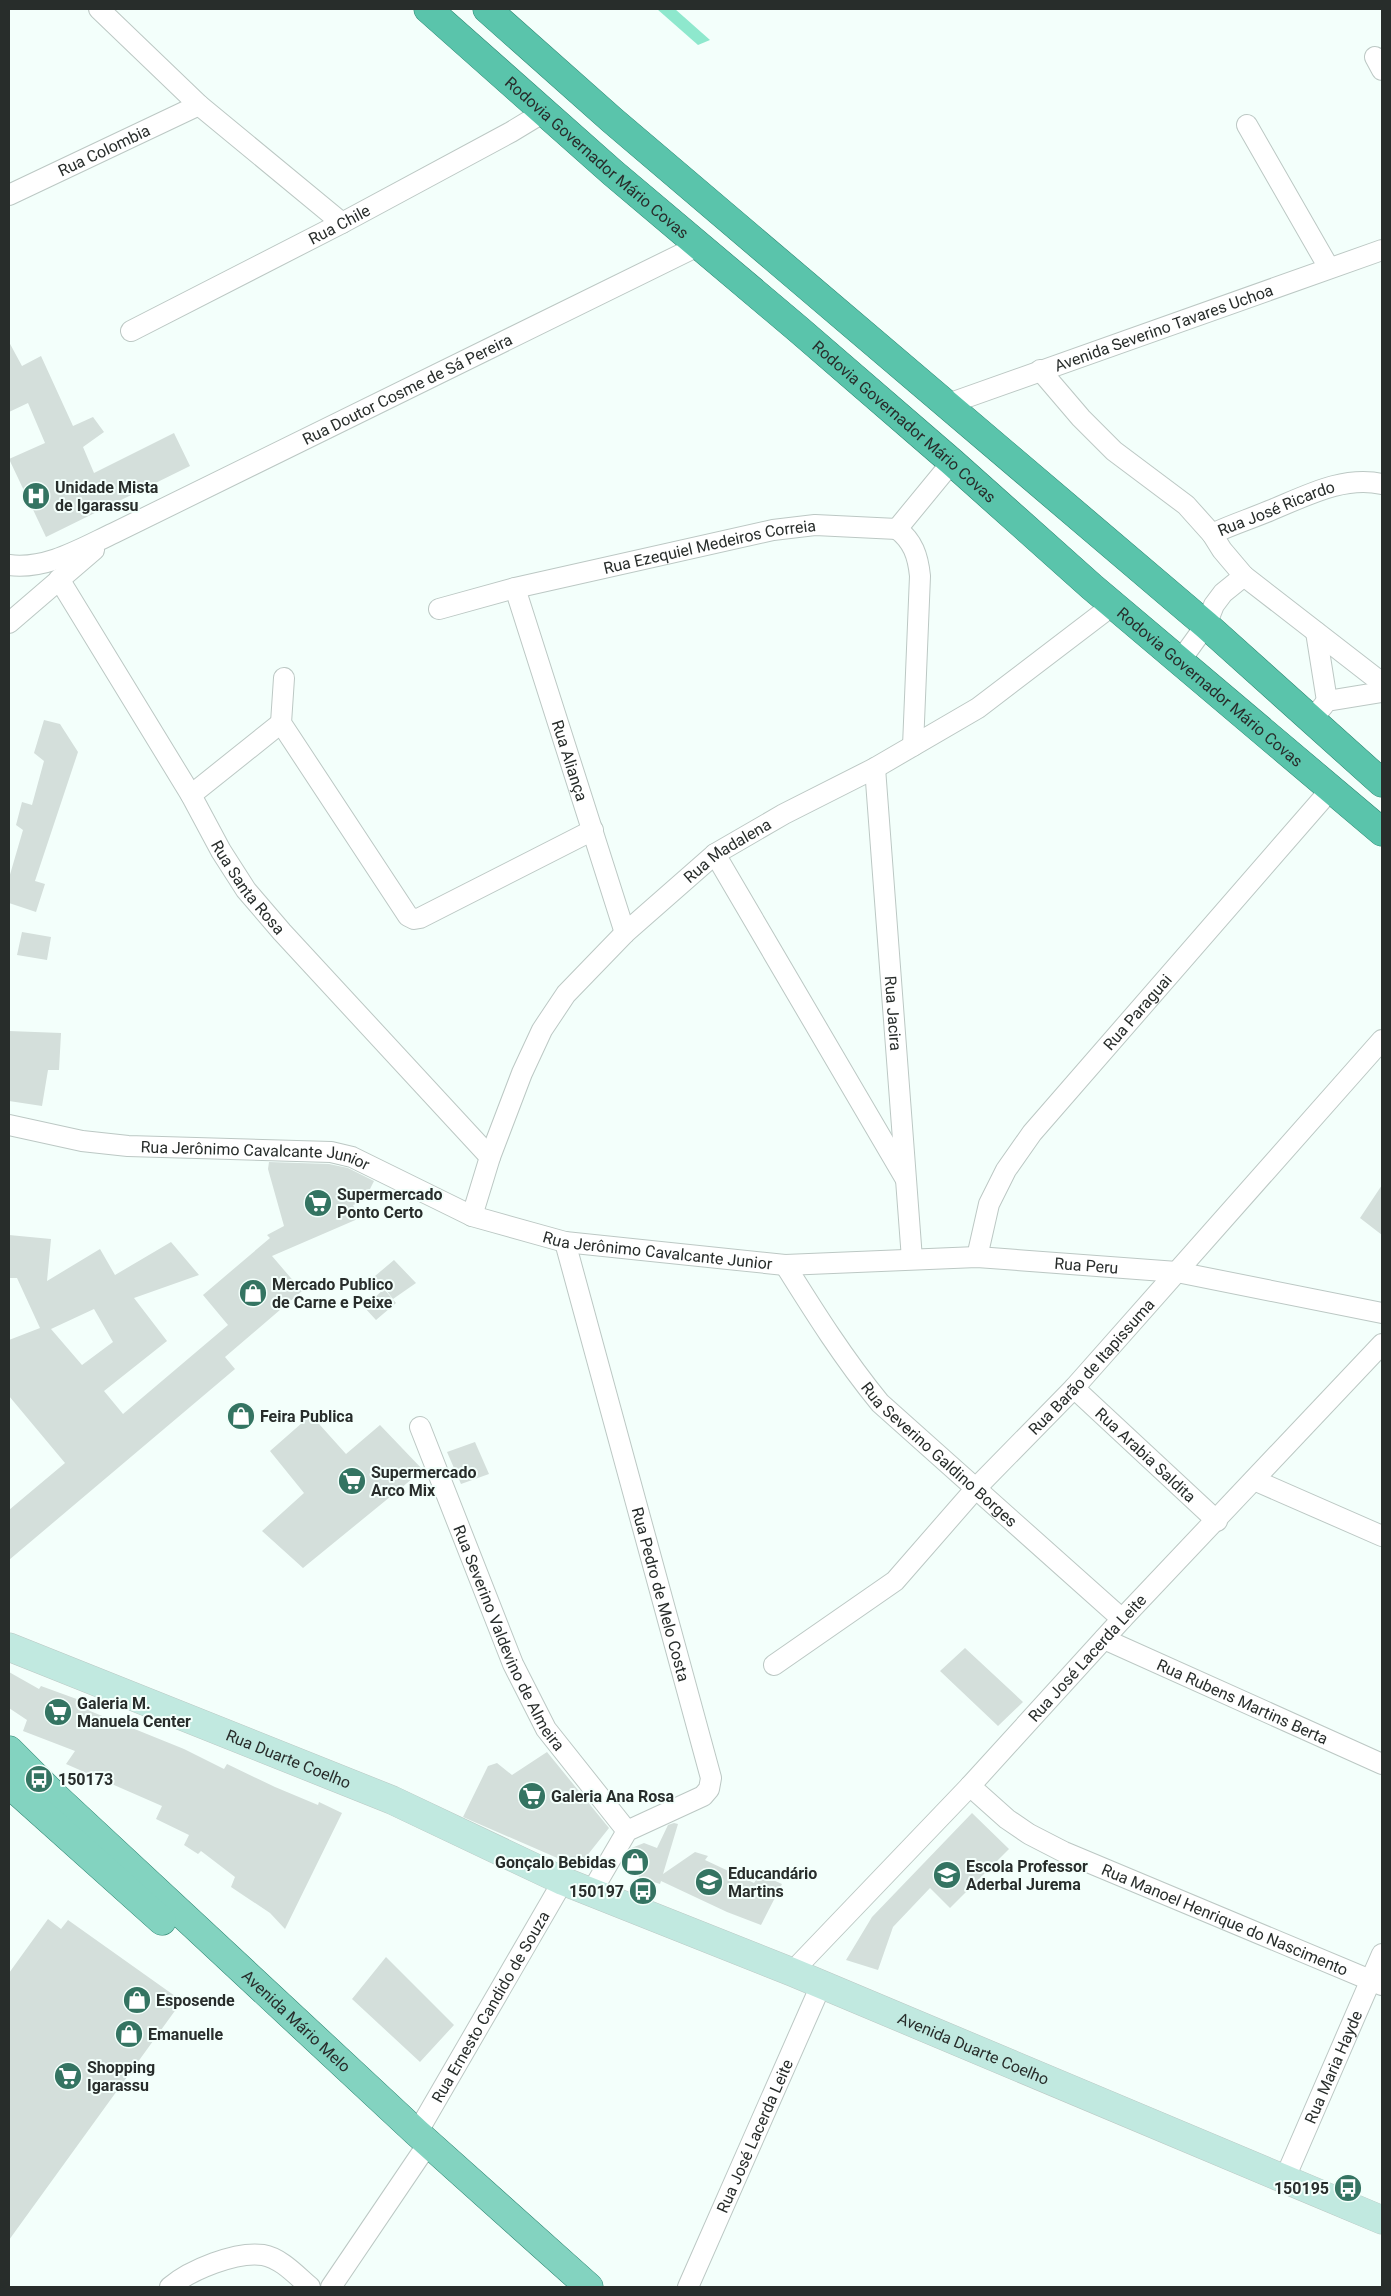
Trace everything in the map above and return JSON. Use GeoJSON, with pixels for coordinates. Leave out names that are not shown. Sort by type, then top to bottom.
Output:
{"type":"FeatureCollection","features":[{"type":"Feature","properties":{"kind":"highway","name":"Rodovia Governador Mário Covas"},"geometry":{"type":"LineString","coordinates":[[428,9],[544,112],[952,462],[1113,605],[1382,832]]}},
{"type":"Feature","properties":{"kind":"highway"},"geometry":{"type":"LineString","coordinates":[[487,9],[620,126],[1206,625],[1319,711],[1382,783]]}},
{"type":"Feature","properties":{"kind":"main road","name":"Rua Duarte Coelho"},"geometry":{"type":"LineString","coordinates":[[9,1647],[392,1800],[563,1881]]}},
{"type":"Feature","properties":{"kind":"main road","name":"Avenida Mário Melo"},"geometry":{"type":"LineString","coordinates":[[9,1750],[63,1804],[419,2144]]}},
{"type":"Feature","properties":{"kind":"main road","name":"Avenida Mário Melo"},"geometry":{"type":"LineString","coordinates":[[9,1784],[419,2144],[589,2287]]}},
{"type":"Feature","properties":{"kind":"main road","name":"Avenida Duarte Coelho"},"geometry":{"type":"LineString","coordinates":[[563,1881],[792,1972],[1382,2220]]}},
{"type":"Feature","properties":{"kind":"main road"},"geometry":{"type":"LineString","coordinates":[[419,2144],[566,2287]]}},
{"type":"Feature","properties":{"kind":"street"},"geometry":{"type":"LineString","coordinates":[[99,9],[199,105],[342,223]]}},
{"type":"Feature","properties":{"kind":"street","name":"Rua Colombia"},"geometry":{"type":"LineString","coordinates":[[9,195],[199,105]]}},
{"type":"Feature","properties":{"kind":"street","name":"Rua Chile"},"geometry":{"type":"LineString","coordinates":[[130,331],[342,223],[512,132],[544,112]]}},
{"type":"Feature","properties":{"kind":"street"},"geometry":{"type":"LineString","coordinates":[[1247,125],[1329,268]]}},
{"type":"Feature","properties":{"kind":"street","name":"Rua Doutor Cosme de Sá Pereira"},"geometry":{"type":"LineString","coordinates":[[114,533],[700,245]]}},
{"type":"Feature","properties":{"kind":"street","name":"Avenida Severino Tavares Uchoa"},"geometry":{"type":"LineString","coordinates":[[945,404],[1382,250]]}},
{"type":"Feature","properties":{"kind":"street"},"geometry":{"type":"LineString","coordinates":[[1040,370],[1081,418],[1114,451],[1186,504],[1212,534]]}},
{"type":"Feature","properties":{"kind":"street"},"geometry":{"type":"LineString","coordinates":[[912,746],[920,576],[919,563],[909,537],[897,530],[952,462]]}},
{"type":"Feature","properties":{"kind":"street","name":"Rua José Ricardo"},"geometry":{"type":"LineString","coordinates":[[1382,484],[1371,481],[1351,482],[1323,489],[1212,534],[1222,550],[1244,576],[1382,683]]}},
{"type":"Feature","properties":{"kind":"street","name":"Rua Ezequiel Medeiros Correia"},"geometry":{"type":"LineString","coordinates":[[439,609],[515,588],[773,530],[815,526],[897,530]]}},
{"type":"Feature","properties":{"kind":"street"},"geometry":{"type":"LineString","coordinates":[[9,565],[19,566],[46,562],[114,533]]}},
{"type":"Feature","properties":{"kind":"street"},"geometry":{"type":"LineString","coordinates":[[9,623],[114,533]]}},
{"type":"Feature","properties":{"kind":"street"},"geometry":{"type":"LineString","coordinates":[[1180,661],[1206,625],[1214,605],[1223,593],[1244,576]]}},
{"type":"Feature","properties":{"kind":"street","name":"Rua Santa Rosa"},"geometry":{"type":"LineString","coordinates":[[59,579],[191,795],[221,851],[246,890],[282,932],[490,1157]]}},
{"type":"Feature","properties":{"kind":"street","name":"Rua Aliança"},"geometry":{"type":"LineString","coordinates":[[515,588],[625,933]]}},
{"type":"Feature","properties":{"kind":"street","name":"Rua Madalena"},"geometry":{"type":"LineString","coordinates":[[472,1216],[490,1157],[522,1073],[542,1030],[566,994],[625,933],[715,854],[784,814],[875,768],[978,708],[1113,605]]}},
{"type":"Feature","properties":{"kind":"street"},"geometry":{"type":"LineString","coordinates":[[1316,632],[1319,711],[1382,692]]}},
{"type":"Feature","properties":{"kind":"street"},"geometry":{"type":"LineString","coordinates":[[284,678],[281,723],[408,916],[414,919],[420,918],[593,830]]}},
{"type":"Feature","properties":{"kind":"street"},"geometry":{"type":"LineString","coordinates":[[191,795],[281,723]]}},
{"type":"Feature","properties":{"kind":"street","name":"Rua Jacira"},"geometry":{"type":"LineString","coordinates":[[875,768],[908,1182],[912,1259]]}},
{"type":"Feature","properties":{"kind":"street","name":"Rua Paraguai"},"geometry":{"type":"LineString","coordinates":[[977,1257],[989,1204],[1006,1170],[1032,1133],[1332,788]]}},
{"type":"Feature","properties":{"kind":"street"},"geometry":{"type":"LineString","coordinates":[[715,854],[908,1182]]}},
{"type":"Feature","properties":{"kind":"street","name":"Rua Barão de Itapissuma"},"geometry":{"type":"LineString","coordinates":[[774,1665],[895,1581],[977,1487],[1074,1388],[1382,1040]]}},
{"type":"Feature","properties":{"kind":"street","name":"Rua Jerônimo Cavalcante Junior"},"geometry":{"type":"LineString","coordinates":[[9,1125],[82,1140],[128,1146],[331,1152],[352,1158],[472,1216],[565,1242],[785,1265]]}},
{"type":"Feature","properties":{"kind":"street","name":"Rua Pedro de Melo Costa"},"geometry":{"type":"LineString","coordinates":[[565,1242],[711,1778],[708,1789],[703,1796],[627,1831]]}},
{"type":"Feature","properties":{"kind":"street","name":"Rua Peru"},"geometry":{"type":"LineString","coordinates":[[785,1265],[977,1257],[1178,1272],[1382,1313]]}},
{"type":"Feature","properties":{"kind":"street","name":"Rua Severino Galdino Borges"},"geometry":{"type":"LineString","coordinates":[[785,1265],[846,1359],[880,1402],[1122,1619]]}},
{"type":"Feature","properties":{"kind":"street","name":"Rua José Lacerda Leite"},"geometry":{"type":"LineString","coordinates":[[792,1972],[970,1786],[1122,1619],[1217,1521],[1382,1344]]}},
{"type":"Feature","properties":{"kind":"street","name":"Rua Arabia Saldita"},"geometry":{"type":"LineString","coordinates":[[1074,1388],[1217,1521]]}},
{"type":"Feature","properties":{"kind":"street","name":"Rua Severino Valdevino de Almeira"},"geometry":{"type":"LineString","coordinates":[[420,1427],[513,1664],[528,1697],[546,1729],[627,1831]]}},
{"type":"Feature","properties":{"kind":"street"},"geometry":{"type":"LineString","coordinates":[[1254,1480],[1382,1536]]}},
{"type":"Feature","properties":{"kind":"street","name":"Rua Rubens Martins Berta"},"geometry":{"type":"LineString","coordinates":[[1104,1640],[1382,1764]]}},
{"type":"Feature","properties":{"kind":"street","name":"Rua Manoel Henrique do Nascimento"},"geometry":{"type":"LineString","coordinates":[[970,1786],[1006,1819],[1064,1852],[1377,1982]]}},
{"type":"Feature","properties":{"kind":"street"},"geometry":{"type":"LineString","coordinates":[[592,1891],[627,1831]]}},
{"type":"Feature","properties":{"kind":"street","name":"Rua Ernesto Candido de Souza"},"geometry":{"type":"LineString","coordinates":[[331,2287],[419,2144],[563,1881]]}},
{"type":"Feature","properties":{"kind":"street","name":"Rua Maria Hayde"},"geometry":{"type":"LineString","coordinates":[[1285,2178],[1377,1982],[1382,1954]]}},
{"type":"Feature","properties":{"kind":"street","name":"Rua José Lacerda Leite"},"geometry":{"type":"LineString","coordinates":[[688,2287],[822,1985]]}},
{"type":"Feature","properties":{"kind":"street"},"geometry":{"type":"LineString","coordinates":[[170,2287],[210,2264],[244,2256],[263,2255],[280,2262],[310,2287]]}},
{"type":"Feature","properties":{"kind":"green space"},"geometry":{"type":"Polygon","coordinates":[[[657,9],[675,9],[710,40],[698,45],[657,9]]]}},
{"type":"Feature","properties":{"kind":"building"},"geometry":{"type":"Polygon","coordinates":[[[9,342],[22,366],[41,356],[73,426],[93,417],[104,432],[83,447],[94,473],[174,433],[190,466],[46,537],[9,459],[45,443],[28,403],[9,412],[9,342]]]}},
{"type":"Feature","properties":{"kind":"building"},"geometry":{"type":"Polygon","coordinates":[[[44,720],[60,724],[78,752],[35,881],[45,884],[36,912],[9,903],[9,878],[23,830],[16,825],[22,802],[32,805],[44,761],[34,753],[44,720]]]}},
{"type":"Feature","properties":{"kind":"building"},"geometry":{"type":"Polygon","coordinates":[[[22,932],[51,937],[47,960],[17,955],[22,932]]]}},
{"type":"Feature","properties":{"kind":"building"},"geometry":{"type":"Polygon","coordinates":[[[9,1031],[61,1033],[59,1070],[48,1070],[42,1106],[9,1101],[9,1031]]]}},
{"type":"Feature","properties":{"kind":"building"},"geometry":{"type":"Polygon","coordinates":[[[269,1162],[329,1164],[348,1168],[374,1181],[364,1201],[353,1205],[360,1218],[272,1256],[302,1291],[225,1357],[235,1369],[9,1560],[9,1510],[65,1463],[9,1396],[9,1340],[40,1328],[17,1278],[9,1278],[9,1235],[51,1239],[47,1281],[100,1249],[115,1275],[171,1242],[199,1275],[134,1298],[167,1341],[104,1391],[123,1414],[228,1325],[203,1295],[270,1238],[267,1235],[284,1226],[268,1169],[269,1162]],[[94,1309],[51,1329],[82,1365],[113,1342],[94,1309]]]}},
{"type":"Feature","properties":{"kind":"building"},"geometry":{"type":"Polygon","coordinates":[[[1382,1185],[1382,1235],[1360,1218],[1382,1185]]]}},
{"type":"Feature","properties":{"kind":"building"},"geometry":{"type":"Polygon","coordinates":[[[394,1260],[416,1283],[393,1299],[375,1276],[394,1260]]]}},
{"type":"Feature","properties":{"kind":"building"},"geometry":{"type":"Polygon","coordinates":[[[384,1289],[396,1303],[376,1320],[364,1307],[384,1289]]]}},
{"type":"Feature","properties":{"kind":"building","name":"Supermercado Arco Mix"},"geometry":{"type":"Polygon","coordinates":[[[311,1415],[346,1454],[380,1425],[423,1470],[303,1568],[262,1531],[304,1493],[270,1451],[311,1415]]]}},
{"type":"Feature","properties":{"kind":"building"},"geometry":{"type":"Polygon","coordinates":[[[475,1442],[489,1474],[461,1484],[447,1452],[475,1442]]]}},
{"type":"Feature","properties":{"kind":"building"},"geometry":{"type":"Polygon","coordinates":[[[965,1648],[1023,1702],[998,1726],[940,1671],[965,1648]]]}},
{"type":"Feature","properties":{"kind":"building"},"geometry":{"type":"Polygon","coordinates":[[[9,1672],[39,1689],[41,1686],[93,1705],[90,1711],[184,1749],[224,1769],[227,1764],[275,1787],[318,1805],[319,1802],[342,1813],[285,1929],[270,1913],[231,1887],[235,1877],[201,1851],[198,1854],[184,1845],[189,1835],[156,1819],[162,1806],[66,1764],[75,1751],[23,1731],[27,1720],[9,1708],[9,1672]]]}},
{"type":"Feature","properties":{"kind":"building","name":"Galeria Ana Rosa"},"geometry":{"type":"Polygon","coordinates":[[[547,1752],[609,1828],[578,1867],[463,1817],[488,1766],[497,1763],[512,1775],[547,1752]]]}},
{"type":"Feature","properties":{"kind":"building","name":"Escola Professor Aderbal Jurema"},"geometry":{"type":"Polygon","coordinates":[[[972,1813],[1009,1849],[950,1908],[930,1888],[893,1927],[878,1970],[846,1960],[872,1917],[972,1813]]]}},
{"type":"Feature","properties":{"kind":"building"},"geometry":{"type":"Polygon","coordinates":[[[678,1824],[663,1874],[695,1852],[708,1856],[705,1860],[754,1883],[760,1874],[782,1884],[761,1925],[727,1912],[661,1881],[660,1884],[641,1878],[621,1864],[630,1849],[634,1847],[644,1843],[657,1848],[668,1825],[678,1824]]]}},
{"type":"Feature","properties":{"kind":"building","name":"Shopping Igarassu"},"geometry":{"type":"Polygon","coordinates":[[[48,1919],[61,1929],[68,1920],[182,2001],[9,2240],[9,1973],[48,1919]]]}},
{"type":"Feature","properties":{"kind":"building"},"geometry":{"type":"Polygon","coordinates":[[[386,1957],[454,2025],[420,2062],[352,1999],[386,1957]]]}},
{"type":"Feature","properties":{"kind":"place","name":"Unidade Mista de Igarassu"},"geometry":{"type":"Point","coordinates":[36,496]}},
{"type":"Feature","properties":{"kind":"place","name":"Supermercado Ponto Certo"},"geometry":{"type":"Point","coordinates":[318,1203]}},
{"type":"Feature","properties":{"kind":"place","name":"Mercado Publico de Carne e Peixe"},"geometry":{"type":"Point","coordinates":[253,1293]}},
{"type":"Feature","properties":{"kind":"place","name":"Feira Publica"},"geometry":{"type":"Point","coordinates":[241,1416]}},
{"type":"Feature","properties":{"kind":"place","name":"Supermercado Arco Mix"},"geometry":{"type":"Point","coordinates":[352,1481]}},
{"type":"Feature","properties":{"kind":"place","name":"Galeria M. Manuela Center"},"geometry":{"type":"Point","coordinates":[58,1712]}},
{"type":"Feature","properties":{"kind":"place","name":"150173"},"geometry":{"type":"Point","coordinates":[39,1779]}},
{"type":"Feature","properties":{"kind":"place","name":"Galeria Ana Rosa"},"geometry":{"type":"Point","coordinates":[532,1796]}},
{"type":"Feature","properties":{"kind":"place","name":"Gonçalo Bebidas"},"geometry":{"type":"Point","coordinates":[635,1862]}},
{"type":"Feature","properties":{"kind":"place","name":"Escola Professor Aderbal Jurema"},"geometry":{"type":"Point","coordinates":[947,1875]}},
{"type":"Feature","properties":{"kind":"place","name":"Educandário Martins"},"geometry":{"type":"Point","coordinates":[709,1882]}},
{"type":"Feature","properties":{"kind":"place","name":"150197"},"geometry":{"type":"Point","coordinates":[643,1891]}},
{"type":"Feature","properties":{"kind":"place","name":"Esposende"},"geometry":{"type":"Point","coordinates":[137,2000]}},
{"type":"Feature","properties":{"kind":"place","name":"Emanuelle"},"geometry":{"type":"Point","coordinates":[129,2034]}},
{"type":"Feature","properties":{"kind":"place","name":"Shopping Igarassu"},"geometry":{"type":"Point","coordinates":[68,2076]}},
{"type":"Feature","properties":{"kind":"place","name":"150195"},"geometry":{"type":"Point","coordinates":[1348,2188]}}]}
